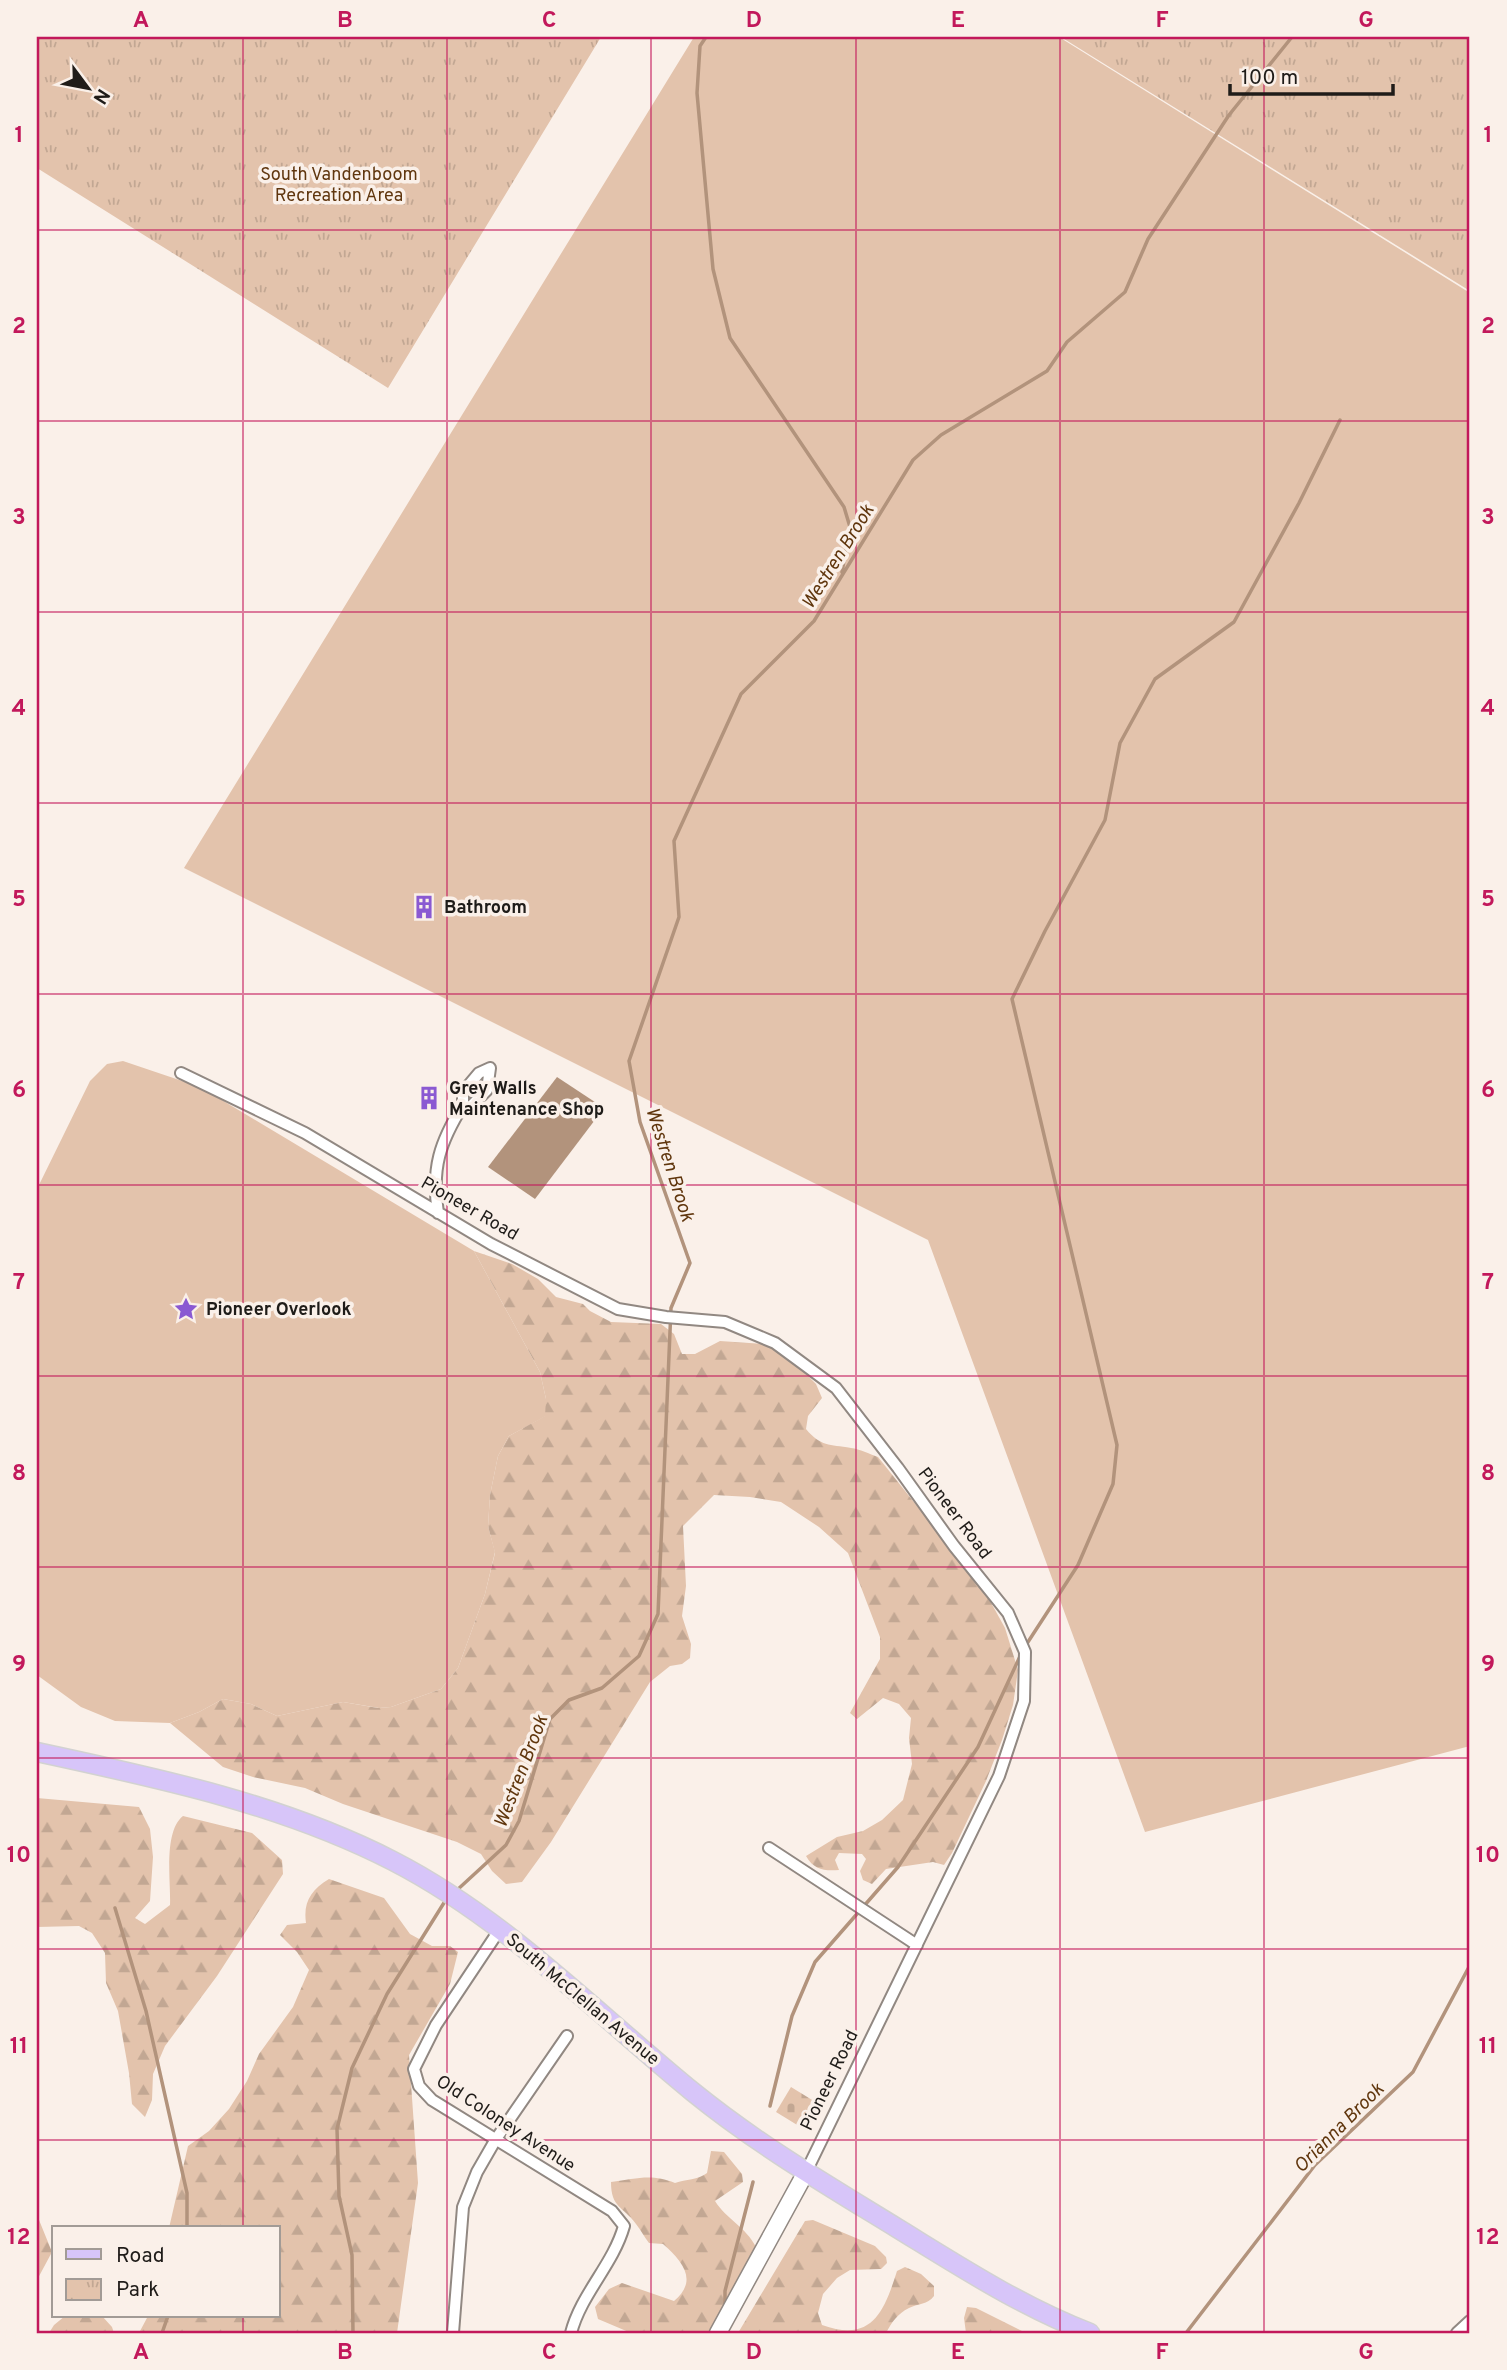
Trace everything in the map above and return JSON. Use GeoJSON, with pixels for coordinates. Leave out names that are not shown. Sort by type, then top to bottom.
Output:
{"type":"FeatureCollection","features":[{"type":"Feature","properties":{"kind":"main road","name":"South McClellan Avenue"},"geometry":{"type":"LineString","coordinates":[[37,1752],[230,1798],[328,1831],[395,1862],[500,1929],[695,2094],[806,2172],[986,2283],[1090,2333]]}},
{"type":"Feature","properties":{"kind":"street","name":"Pioneer Road"},"geometry":{"type":"LineString","coordinates":[[181,1073],[305,1133],[491,1244],[618,1309],[666,1317],[725,1322],[775,1343],[836,1388],[954,1546],[1008,1613],[1025,1652],[1024,1701],[999,1776],[806,2172],[718,2333]]}},
{"type":"Feature","properties":{"kind":"street"},"geometry":{"type":"LineString","coordinates":[[438,1213],[436,1165],[445,1133],[463,1105]]}},
{"type":"Feature","properties":{"kind":"street"},"geometry":{"type":"LineString","coordinates":[[769,1849],[917,1945]]}},
{"type":"Feature","properties":{"kind":"street","name":"Old Coloney Avenue"},"geometry":{"type":"LineString","coordinates":[[500,1929],[436,2025],[414,2069],[419,2086],[432,2100],[612,2211],[624,2226],[618,2246],[576,2313],[572,2333]]}},
{"type":"Feature","properties":{"kind":"street"},"geometry":{"type":"LineString","coordinates":[[453,2333],[463,2207],[477,2172],[496,2139],[567,2036]]}},
{"type":"Feature","properties":{"kind":"street"},"geometry":{"type":"LineString","coordinates":[[1457,2333],[1470,2321]]}},
{"type":"Feature","properties":{"kind":"green space","name":"South Vandenboom Recreation Area"},"geometry":{"type":"Polygon","coordinates":[[[37,37],[601,37],[388,388],[37,168],[37,37]]]}},
{"type":"Feature","properties":{"kind":"green space"},"geometry":{"type":"Polygon","coordinates":[[[694,37],[1059,37],[1470,293],[1470,1746],[1145,1832],[928,1240],[184,868],[694,37]]]}},
{"type":"Feature","properties":{"kind":"green space"},"geometry":{"type":"Polygon","coordinates":[[[1061,37],[1470,37],[1470,291],[1061,37]]]}},
{"type":"Feature","properties":{"kind":"green space"},"geometry":{"type":"Polygon","coordinates":[[[123,1061],[200,1087],[474,1251],[540,1372],[546,1399],[546,1416],[509,1436],[498,1456],[490,1495],[488,1526],[495,1552],[485,1594],[458,1668],[441,1689],[391,1707],[379,1708],[343,1702],[277,1716],[251,1704],[223,1699],[170,1723],[115,1721],[81,1707],[37,1675],[37,1189],[90,1081],[107,1064],[123,1061]]]}},
{"type":"Feature","properties":{"kind":"green space"},"geometry":{"type":"Polygon","coordinates":[[[474,1251],[512,1264],[538,1279],[556,1297],[583,1304],[590,1311],[611,1322],[661,1324],[674,1334],[682,1354],[695,1354],[720,1341],[765,1344],[791,1359],[816,1384],[822,1398],[808,1416],[806,1429],[811,1435],[821,1442],[858,1449],[878,1457],[984,1590],[1005,1628],[1018,1670],[1013,1705],[986,1781],[944,1865],[933,1862],[886,1869],[872,1884],[863,1880],[860,1871],[866,1859],[862,1854],[839,1853],[835,1860],[839,1870],[816,1867],[806,1856],[837,1837],[863,1831],[882,1820],[903,1800],[912,1764],[909,1738],[911,1718],[899,1704],[883,1698],[857,1719],[850,1713],[880,1659],[880,1637],[848,1553],[819,1527],[781,1502],[714,1495],[683,1526],[686,1586],[682,1616],[691,1644],[690,1658],[682,1664],[670,1666],[650,1682],[551,1842],[522,1882],[506,1884],[492,1871],[481,1854],[457,1842],[343,1804],[305,1788],[253,1777],[223,1767],[170,1723],[223,1699],[251,1704],[277,1716],[343,1702],[378,1708],[391,1707],[441,1689],[458,1668],[485,1594],[495,1553],[488,1526],[490,1495],[498,1456],[509,1436],[545,1416],[546,1399],[540,1372],[474,1251]]]}},
{"type":"Feature","properties":{"kind":"green space"},"geometry":{"type":"Polygon","coordinates":[[[37,1798],[139,1807],[150,1829],[153,1857],[150,1901],[135,1918],[145,1924],[170,1905],[170,1845],[177,1823],[183,1816],[252,1833],[282,1860],[283,1874],[217,1976],[165,2046],[153,2074],[152,2100],[145,2117],[132,2104],[118,2011],[106,1983],[105,1953],[92,1933],[79,1926],[37,1927],[37,1798]]]}},
{"type":"Feature","properties":{"kind":"green space"},"geometry":{"type":"Polygon","coordinates":[[[329,1879],[384,1898],[410,1934],[432,1946],[450,1946],[458,1952],[450,1984],[409,2055],[418,2183],[397,2333],[139,2333],[147,2318],[280,2318],[280,2226],[169,2226],[188,2146],[209,2131],[229,2109],[247,2081],[259,2054],[293,2007],[309,1970],[297,1952],[280,1935],[287,1925],[306,1923],[307,1903],[317,1888],[329,1879]]]}},
{"type":"Feature","properties":{"kind":"green space"},"geometry":{"type":"Polygon","coordinates":[[[791,2087],[822,2106],[807,2131],[776,2112],[791,2087]]]}},
{"type":"Feature","properties":{"kind":"green space"},"geometry":{"type":"Polygon","coordinates":[[[711,2151],[724,2152],[742,2174],[743,2182],[715,2201],[756,2247],[736,2291],[711,2333],[631,2333],[598,2319],[595,2307],[609,2289],[622,2283],[674,2301],[686,2286],[687,2278],[676,2257],[663,2244],[649,2243],[638,2226],[615,2202],[611,2182],[651,2177],[675,2183],[696,2178],[707,2173],[711,2151]]]}},
{"type":"Feature","properties":{"kind":"green space"},"geometry":{"type":"Polygon","coordinates":[[[37,2215],[52,2252],[37,2280],[37,2215]]]}},
{"type":"Feature","properties":{"kind":"green space"},"geometry":{"type":"Polygon","coordinates":[[[813,2220],[875,2246],[886,2257],[887,2263],[881,2269],[850,2270],[837,2278],[823,2294],[818,2313],[822,2325],[839,2330],[864,2327],[881,2311],[897,2271],[905,2267],[921,2274],[934,2286],[934,2296],[929,2301],[901,2313],[886,2333],[738,2333],[805,2221],[813,2220]]]}},
{"type":"Feature","properties":{"kind":"green space"},"geometry":{"type":"Polygon","coordinates":[[[967,2307],[976,2308],[1026,2333],[966,2333],[964,2318],[967,2307]]]}},
{"type":"Feature","properties":{"kind":"green space"},"geometry":{"type":"Polygon","coordinates":[[[63,2318],[104,2318],[114,2333],[49,2333],[63,2318]]]}},
{"type":"Feature","properties":{"kind":"shaded area"},"geometry":{"type":"Polygon","coordinates":[[[557,1077],[604,1108],[535,1199],[488,1167],[557,1077]]]}},
{"type":"Feature","properties":{"kind":"waterway"},"geometry":{"type":"LineString","coordinates":[[706,37],[700,46],[697,93],[713,269],[730,338],[844,507],[850,527],[842,572]]}},
{"type":"Feature","properties":{"kind":"waterway","name":"Westren Brook"},"geometry":{"type":"LineString","coordinates":[[456,1891],[506,1845],[519,1821],[550,1719],[569,1700],[602,1688],[639,1656],[658,1614],[671,1308],[690,1263],[640,1122],[629,1061],[679,917],[674,841],[741,694],[814,621],[913,460],[941,435],[1047,371],[1067,342],[1125,292],[1148,239],[1229,115],[1292,37]]}},
{"type":"Feature","properties":{"kind":"waterway"},"geometry":{"type":"LineString","coordinates":[[1026,1645],[1078,1565],[1113,1484],[1117,1445],[1012,999],[1105,820],[1120,743],[1155,679],[1234,622],[1299,503],[1340,420]]}},
{"type":"Feature","properties":{"kind":"waterway"},"geometry":{"type":"LineString","coordinates":[[770,2106],[792,2016],[815,1962],[898,1867],[978,1747],[1022,1652]]}},
{"type":"Feature","properties":{"kind":"waterway","name":"Westren Brook"},"geometry":{"type":"LineString","coordinates":[[353,2333],[352,2255],[339,2196],[337,2129],[352,2068],[387,1994],[447,1898]]}},
{"type":"Feature","properties":{"kind":"waterway"},"geometry":{"type":"LineString","coordinates":[[115,1908],[146,2011],[187,2193],[187,2226]]}},
{"type":"Feature","properties":{"kind":"waterway","name":"Orianna Brook"},"geometry":{"type":"LineString","coordinates":[[1186,2333],[1315,2165],[1413,2072],[1470,1965]]}},
{"type":"Feature","properties":{"kind":"waterway"},"geometry":{"type":"LineString","coordinates":[[725,2305],[725,2291],[753,2182]]}},
{"type":"Feature","properties":{"kind":"waterway"},"geometry":{"type":"LineString","coordinates":[[162,2333],[167,2318]]}},
{"type":"Feature","properties":{"kind":"place","name":"Bathroom"},"geometry":{"type":"Point","coordinates":[424,907]}},
{"type":"Feature","properties":{"kind":"place","name":"Grey Walls Maintenance Shop"},"geometry":{"type":"Point","coordinates":[429,1098]}},
{"type":"Feature","properties":{"kind":"place","name":"Pioneer Overlook"},"geometry":{"type":"Point","coordinates":[186,1309]}}]}
